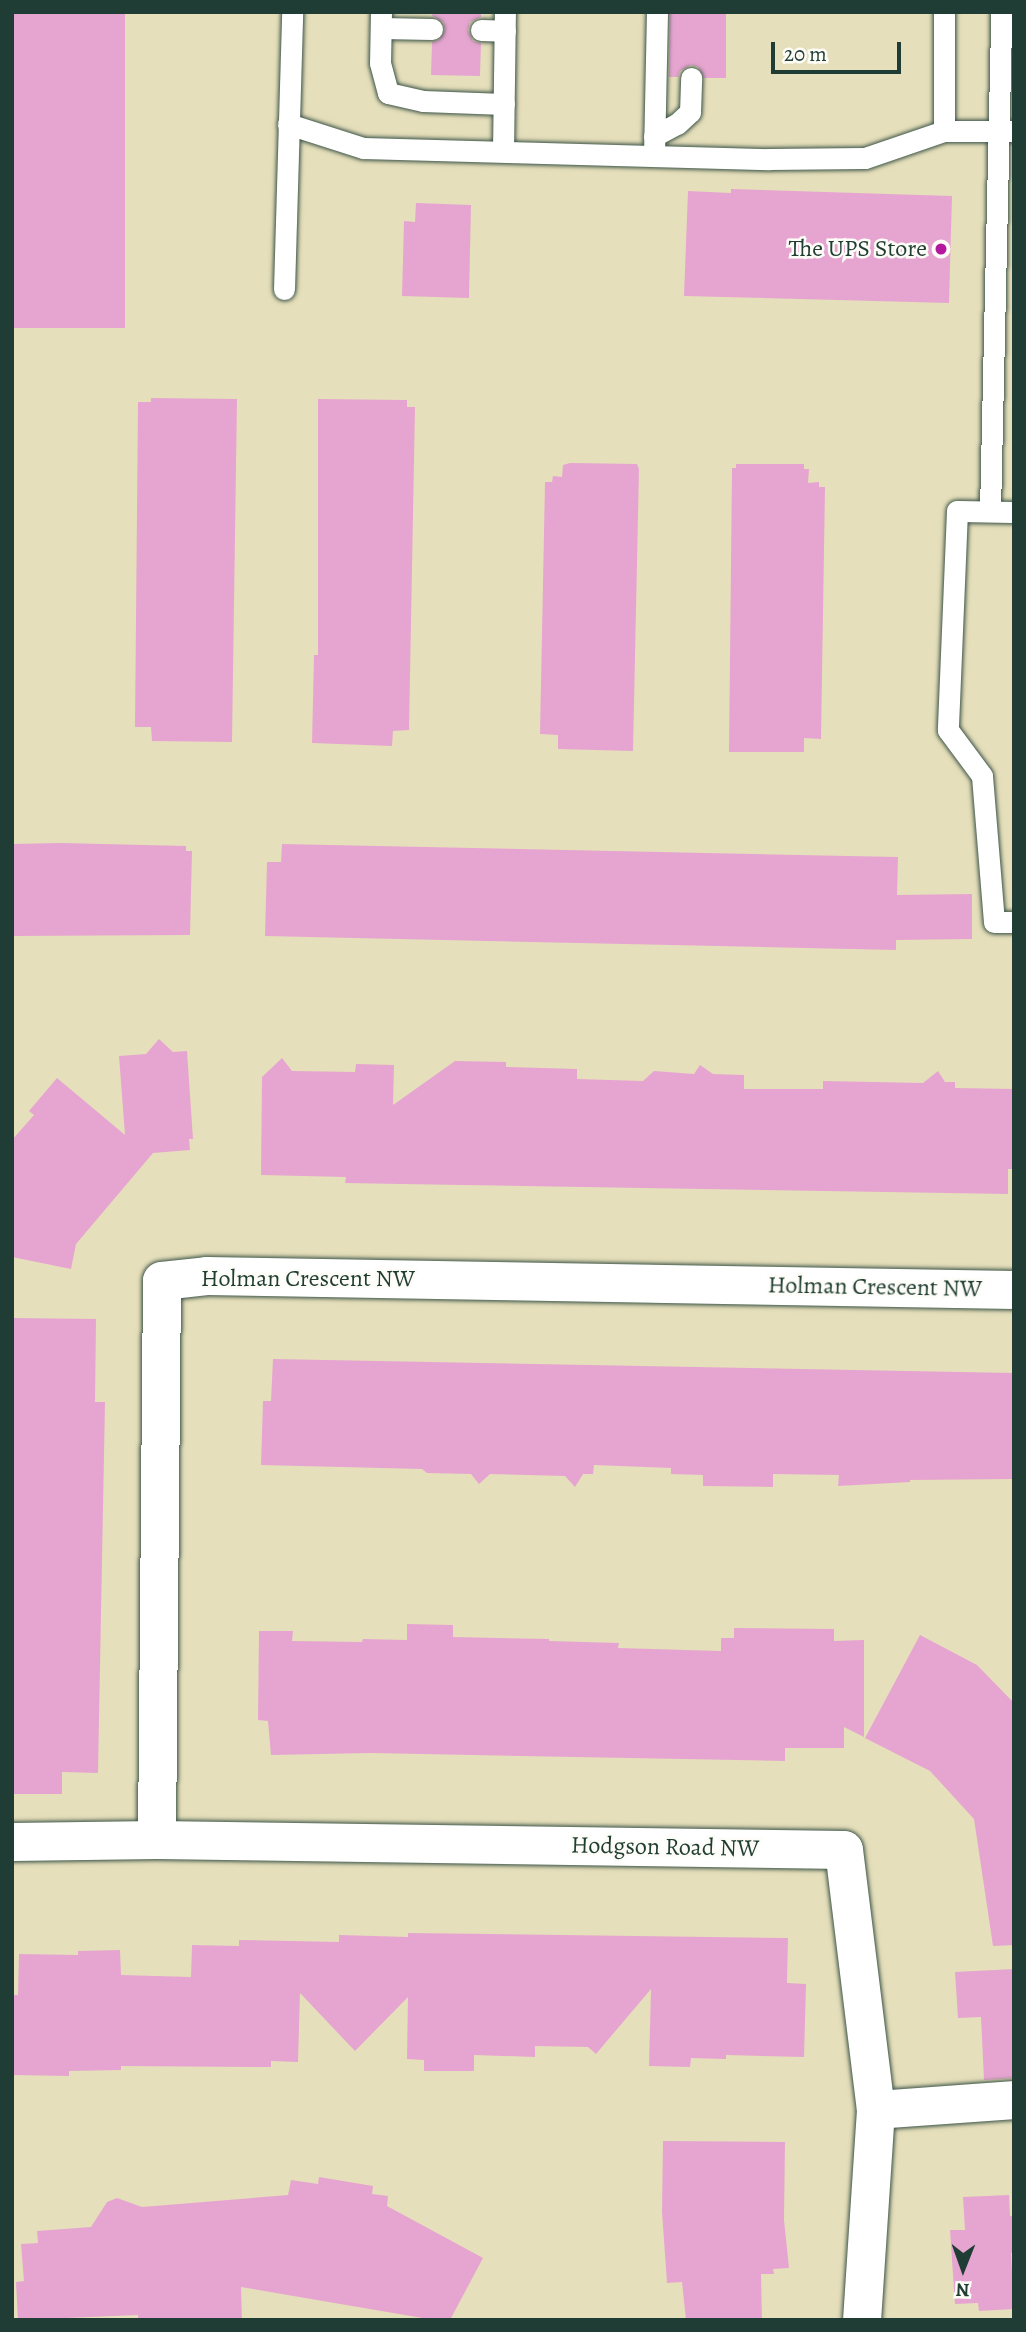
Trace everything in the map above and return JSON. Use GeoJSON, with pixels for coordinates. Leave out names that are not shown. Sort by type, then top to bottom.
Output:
{"type":"FeatureCollection","features":[{"type":"Feature","properties":{"kind":"street","name":"Holman Crescent NW"},"geometry":{"type":"LineString","coordinates":[[157,1840],[162,1281],[207,1276],[1014,1290]]}},
{"type":"Feature","properties":{"kind":"street","name":"Hodgson Road NW"},"geometry":{"type":"LineString","coordinates":[[12,1842],[157,1840],[844,1850],[876,2110],[862,2320]]}},
{"type":"Feature","properties":{"kind":"street"},"geometry":{"type":"LineString","coordinates":[[876,2110],[1014,2100]]}},
{"type":"Feature","properties":{"kind":"lane"},"geometry":{"type":"LineString","coordinates":[[284,289],[292,12]]}},
{"type":"Feature","properties":{"kind":"lane"},"geometry":{"type":"LineString","coordinates":[[654,145],[657,12]]}},
{"type":"Feature","properties":{"kind":"lane"},"geometry":{"type":"LineString","coordinates":[[944,12],[944,131]]}},
{"type":"Feature","properties":{"kind":"lane"},"geometry":{"type":"LineString","coordinates":[[990,511],[1006,131],[1001,12]]}},
{"type":"Feature","properties":{"kind":"lane"},"geometry":{"type":"LineString","coordinates":[[432,29],[381,20],[380,63],[388,93],[423,101],[503,104]]}},
{"type":"Feature","properties":{"kind":"lane"},"geometry":{"type":"LineString","coordinates":[[481,30],[505,22],[503,151]]}},
{"type":"Feature","properties":{"kind":"lane"},"geometry":{"type":"LineString","coordinates":[[654,145],[690,112],[691,78]]}},
{"type":"Feature","properties":{"kind":"lane"},"geometry":{"type":"LineString","coordinates":[[288,124],[363,148],[503,151],[654,145],[865,158],[944,131],[1006,131]]}},
{"type":"Feature","properties":{"kind":"lane"},"geometry":{"type":"LineString","coordinates":[[1014,512],[957,511],[948,730],[982,776],[994,922],[1014,922]]}},
{"type":"Feature","properties":{"kind":"building"},"geometry":{"type":"Polygon","coordinates":[[[12,12],[125,12],[125,328],[12,328],[12,12]]]}},
{"type":"Feature","properties":{"kind":"building"},"geometry":{"type":"Polygon","coordinates":[[[433,12],[481,12],[481,17],[470,22],[468,30],[473,41],[481,43],[480,76],[431,75],[432,42],[439,40],[445,30],[443,22],[432,16],[433,12]]]}},
{"type":"Feature","properties":{"kind":"building"},"geometry":{"type":"Polygon","coordinates":[[[670,12],[726,12],[726,78],[704,78],[698,67],[691,65],[680,71],[678,77],[669,77],[670,12]]]}},
{"type":"Feature","properties":{"kind":"building"},"geometry":{"type":"Polygon","coordinates":[[[731,189],[952,196],[949,303],[684,296],[688,191],[731,193],[731,189]]]}},
{"type":"Feature","properties":{"kind":"building"},"geometry":{"type":"Polygon","coordinates":[[[416,203],[471,205],[469,298],[402,296],[404,221],[415,222],[416,203]]]}},
{"type":"Feature","properties":{"kind":"building"},"geometry":{"type":"Polygon","coordinates":[[[151,398],[237,399],[232,742],[152,741],[151,727],[135,727],[138,402],[151,402],[151,398]]]}},
{"type":"Feature","properties":{"kind":"building"},"geometry":{"type":"Polygon","coordinates":[[[318,399],[407,400],[407,407],[415,407],[409,730],[393,731],[392,746],[312,743],[314,655],[318,655],[318,399]]]}},
{"type":"Feature","properties":{"kind":"building"},"geometry":{"type":"Polygon","coordinates":[[[637,464],[639,469],[633,751],[558,749],[558,735],[540,734],[545,482],[552,482],[553,476],[562,477],[563,465],[637,464]]]}},
{"type":"Feature","properties":{"kind":"building"},"geometry":{"type":"Polygon","coordinates":[[[736,464],[804,464],[804,469],[809,469],[808,483],[819,482],[819,487],[825,487],[821,739],[804,738],[804,752],[729,752],[732,468],[736,468],[736,464]]]}},
{"type":"Feature","properties":{"kind":"building"},"geometry":{"type":"Polygon","coordinates":[[[12,844],[186,846],[186,851],[192,851],[190,935],[12,936],[12,844]]]}},
{"type":"Feature","properties":{"kind":"building"},"geometry":{"type":"Polygon","coordinates":[[[282,844],[898,857],[897,895],[972,894],[972,939],[896,940],[896,950],[265,936],[267,862],[281,862],[282,844]]]}},
{"type":"Feature","properties":{"kind":"building"},"geometry":{"type":"Polygon","coordinates":[[[159,1039],[173,1052],[187,1051],[193,1139],[189,1139],[190,1150],[153,1153],[76,1244],[71,1269],[12,1257],[12,1140],[34,1115],[29,1111],[57,1078],[125,1135],[119,1056],[146,1054],[159,1039]]]}},
{"type":"Feature","properties":{"kind":"building"},"geometry":{"type":"Polygon","coordinates":[[[282,1058],[292,1071],[355,1072],[356,1064],[394,1065],[393,1105],[455,1061],[506,1062],[506,1067],[577,1069],[577,1079],[643,1081],[654,1071],[694,1074],[700,1065],[713,1074],[744,1075],[744,1089],[823,1089],[823,1081],[923,1083],[938,1071],[945,1082],[955,1082],[955,1088],[1014,1089],[1014,1162],[1012,1169],[1008,1169],[1008,1194],[345,1183],[346,1177],[261,1175],[262,1077],[282,1058]]]}},
{"type":"Feature","properties":{"kind":"building"},"geometry":{"type":"Polygon","coordinates":[[[12,1318],[96,1319],[95,1402],[105,1402],[98,1773],[62,1772],[62,1794],[12,1794],[12,1318]]]}},
{"type":"Feature","properties":{"kind":"building"},"geometry":{"type":"Polygon","coordinates":[[[273,1359],[1014,1373],[1014,1479],[910,1480],[838,1486],[839,1475],[773,1474],[773,1487],[703,1486],[703,1475],[671,1474],[671,1468],[594,1465],[593,1474],[583,1474],[575,1487],[565,1476],[490,1474],[479,1484],[471,1474],[427,1473],[422,1469],[261,1465],[263,1401],[271,1401],[273,1359]]]}},
{"type":"Feature","properties":{"kind":"building"},"geometry":{"type":"Polygon","coordinates":[[[407,1624],[453,1625],[453,1637],[549,1639],[619,1643],[618,1648],[721,1651],[721,1638],[734,1638],[734,1628],[834,1629],[834,1641],[864,1640],[864,1737],[844,1727],[844,1748],[785,1748],[785,1761],[371,1753],[271,1755],[268,1721],[258,1720],[259,1631],[293,1631],[292,1641],[407,1640],[407,1624]]]}},
{"type":"Feature","properties":{"kind":"building"},"geometry":{"type":"Polygon","coordinates":[[[920,1635],[977,1665],[1014,1703],[1014,1945],[993,1946],[974,1819],[930,1771],[865,1738],[920,1635]]]}},
{"type":"Feature","properties":{"kind":"building"},"geometry":{"type":"Polygon","coordinates":[[[408,1933],[788,1938],[787,1983],[806,1984],[804,2057],[726,2055],[726,2059],[691,2058],[690,2067],[649,2066],[651,1989],[596,2054],[588,2047],[535,2046],[535,2057],[474,2055],[474,2071],[424,2071],[424,2060],[407,2059],[408,1997],[355,2051],[300,1993],[298,2062],[271,2061],[271,2067],[121,2066],[121,2070],[69,2071],[69,2076],[12,2075],[12,1995],[18,1995],[19,1954],[78,1955],[78,1951],[120,1950],[121,1975],[191,1977],[192,1945],[239,1946],[239,1940],[339,1942],[339,1935],[408,1937],[408,1933]]]}},
{"type":"Feature","properties":{"kind":"building"},"geometry":{"type":"Polygon","coordinates":[[[1014,1969],[1014,2078],[984,2080],[981,2017],[958,2018],[955,1972],[1014,1969]]]}},
{"type":"Feature","properties":{"kind":"building"},"geometry":{"type":"Polygon","coordinates":[[[663,2141],[785,2142],[784,2220],[789,2268],[773,2269],[774,2274],[761,2274],[762,2320],[686,2320],[682,2282],[667,2283],[662,2212],[663,2141]]]}},
{"type":"Feature","properties":{"kind":"building"},"geometry":{"type":"Polygon","coordinates":[[[319,2177],[373,2186],[372,2194],[388,2196],[387,2206],[483,2258],[450,2320],[434,2320],[241,2287],[242,2320],[138,2320],[138,2315],[18,2320],[16,2282],[24,2281],[21,2244],[38,2243],[37,2231],[91,2227],[107,2202],[117,2198],[142,2207],[288,2195],[291,2180],[318,2184],[319,2177]]]}},
{"type":"Feature","properties":{"kind":"building"},"geometry":{"type":"Polygon","coordinates":[[[1009,2195],[1010,2216],[1014,2216],[1014,2253],[1011,2253],[1014,2309],[979,2311],[978,2303],[955,2304],[950,2230],[965,2230],[963,2197],[1009,2195]]]}},
{"type":"Feature","properties":{"kind":"place","name":"The UPS Store"},"geometry":{"type":"Point","coordinates":[941,249]}}]}
